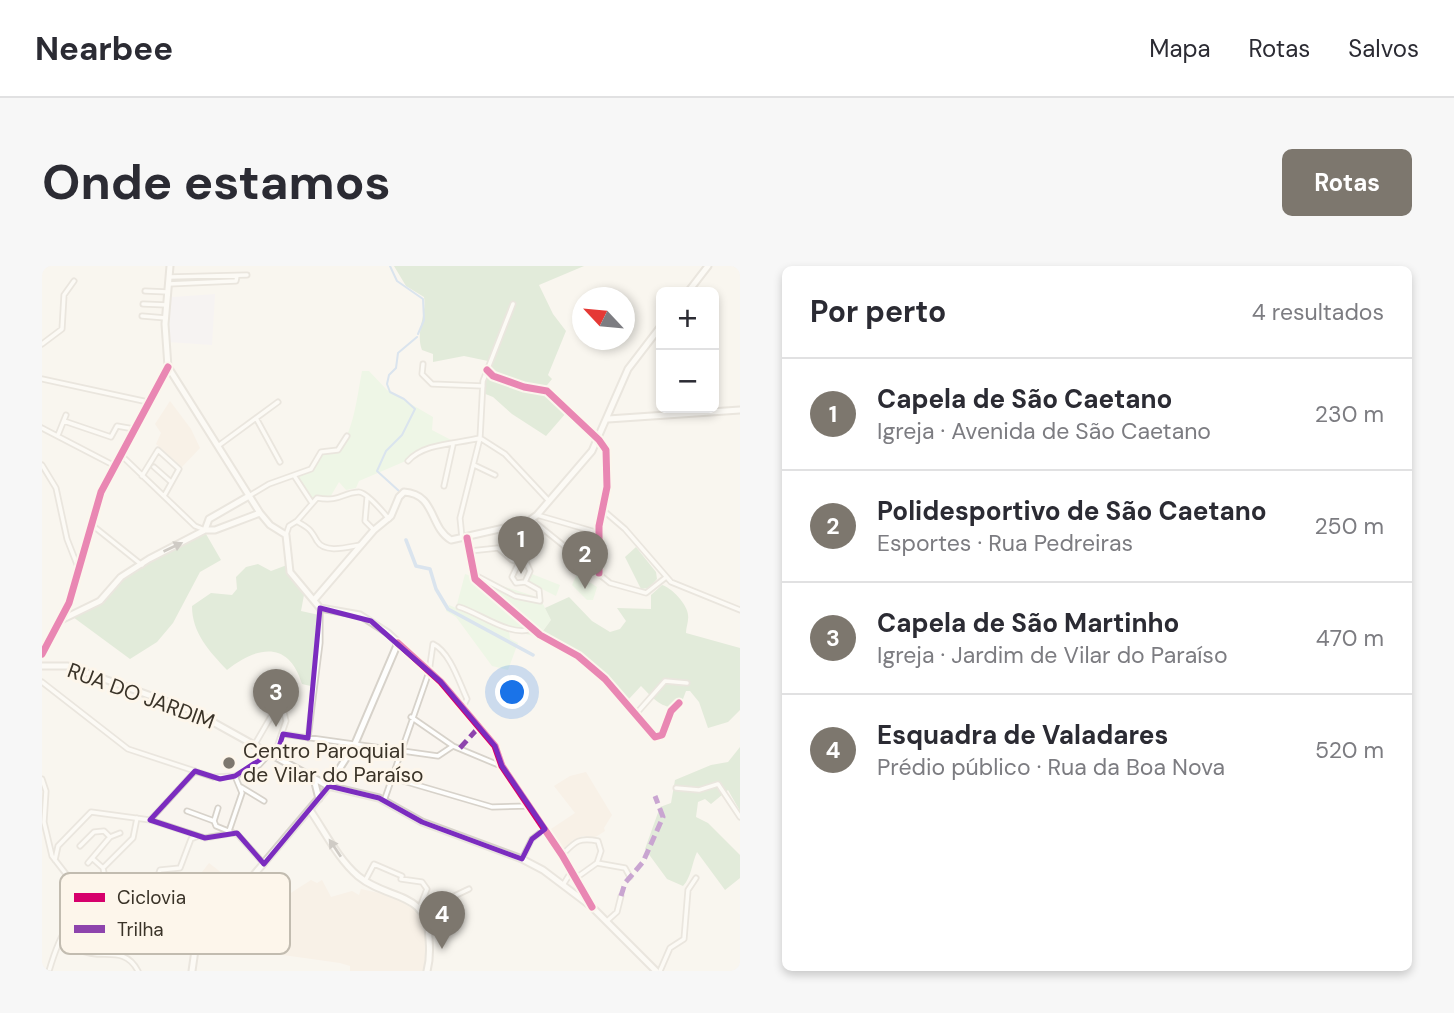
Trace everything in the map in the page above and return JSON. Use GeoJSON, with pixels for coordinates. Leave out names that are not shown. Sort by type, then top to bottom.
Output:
{"type":"FeatureCollection","features":[{"type":"Feature","properties":{"kind":"main road"},"geometry":{"type":"LineString","coordinates":[[170,266],[166,318],[168,366],[260,513],[270,525],[286,535],[290,572],[320,608],[360,615],[398,643],[441,682],[495,746],[502,766],[562,855],[592,908]]}},
{"type":"Feature","properties":{"kind":"main road"},"geometry":{"type":"LineString","coordinates":[[691,287],[705,267]]}},
{"type":"Feature","properties":{"kind":"main road"},"geometry":{"type":"LineString","coordinates":[[314,600],[360,545],[389,519],[401,494],[411,492],[431,506],[442,534],[451,540],[532,519],[599,440],[628,369],[656,333]]}},
{"type":"Feature","properties":{"kind":"main road"},"geometry":{"type":"LineString","coordinates":[[42,653],[66,610],[101,492],[168,366]]}},
{"type":"Feature","properties":{"kind":"main road"},"geometry":{"type":"LineString","coordinates":[[608,419],[740,410]]}},
{"type":"Feature","properties":{"kind":"main road"},"geometry":{"type":"LineString","coordinates":[[205,530],[209,519],[249,496]]}},
{"type":"Feature","properties":{"kind":"main road"},"geometry":{"type":"LineString","coordinates":[[58,622],[100,601],[121,577],[205,530],[215,530],[260,513]]}},
{"type":"Feature","properties":{"kind":"main road"},"geometry":{"type":"LineString","coordinates":[[256,873],[319,799],[354,746],[398,643]]}},
{"type":"Feature","properties":{"kind":"main road","name":"RUA DO JARDIM"},"geometry":{"type":"LineString","coordinates":[[42,666],[68,666],[193,711],[328,786],[384,801],[422,822],[522,859],[563,885],[592,908],[658,971]]}},
{"type":"Feature","properties":{"kind":"main road"},"geometry":{"type":"LineString","coordinates":[[314,779],[319,799]]}},
{"type":"Feature","properties":{"kind":"main road"},"geometry":{"type":"LineString","coordinates":[[310,810],[346,864],[365,881],[422,909],[429,928],[427,971]]}},
{"type":"Feature","properties":{"kind":"street"},"geometry":{"type":"LineString","coordinates":[[169,281],[247,275]]}},
{"type":"Feature","properties":{"kind":"street"},"geometry":{"type":"LineString","coordinates":[[42,344],[62,330],[64,295],[74,281]]}},
{"type":"Feature","properties":{"kind":"street"},"geometry":{"type":"LineString","coordinates":[[145,291],[168,292]]}},
{"type":"Feature","properties":{"kind":"street"},"geometry":{"type":"LineString","coordinates":[[143,304],[167,305]]}},
{"type":"Feature","properties":{"kind":"street"},"geometry":{"type":"LineString","coordinates":[[513,304],[483,386],[480,438],[460,518],[475,579],[534,628],[606,678],[655,737],[664,731],[671,711],[679,703]]}},
{"type":"Feature","properties":{"kind":"street"},"geometry":{"type":"LineString","coordinates":[[142,316],[166,318]]}},
{"type":"Feature","properties":{"kind":"street"},"geometry":{"type":"LineString","coordinates":[[424,364],[422,374],[432,384],[483,386]]}},
{"type":"Feature","properties":{"kind":"street"},"geometry":{"type":"LineString","coordinates":[[487,370],[513,383],[547,391],[599,440],[606,450],[608,467],[599,533],[599,573]]}},
{"type":"Feature","properties":{"kind":"street"},"geometry":{"type":"LineString","coordinates":[[42,379],[148,402]]}},
{"type":"Feature","properties":{"kind":"street"},"geometry":{"type":"LineString","coordinates":[[218,446],[278,402]]}},
{"type":"Feature","properties":{"kind":"street"},"geometry":{"type":"LineString","coordinates":[[57,436],[66,415]]}},
{"type":"Feature","properties":{"kind":"street"},"geometry":{"type":"LineString","coordinates":[[256,418],[279,462]]}},
{"type":"Feature","properties":{"kind":"street"},"geometry":{"type":"LineString","coordinates":[[64,421],[111,437],[117,426],[134,429]]}},
{"type":"Feature","properties":{"kind":"street"},"geometry":{"type":"LineString","coordinates":[[42,428],[115,466]]}},
{"type":"Feature","properties":{"kind":"street"},"geometry":{"type":"LineString","coordinates":[[249,496],[269,484],[295,477],[311,469],[321,452],[338,450],[346,436]]}},
{"type":"Feature","properties":{"kind":"street"},"geometry":{"type":"LineString","coordinates":[[408,461],[414,453],[425,449],[480,438],[505,454],[549,501]]}},
{"type":"Feature","properties":{"kind":"street"},"geometry":{"type":"LineString","coordinates":[[444,486],[453,445]]}},
{"type":"Feature","properties":{"kind":"street"},"geometry":{"type":"LineString","coordinates":[[142,476],[156,450],[179,469],[164,496]]}},
{"type":"Feature","properties":{"kind":"street"},"geometry":{"type":"LineString","coordinates":[[121,455],[195,526],[205,530]]}},
{"type":"Feature","properties":{"kind":"street"},"geometry":{"type":"LineString","coordinates":[[42,465],[57,488],[67,540],[78,568]]}},
{"type":"Feature","properties":{"kind":"street"},"geometry":{"type":"LineString","coordinates":[[474,465],[495,475]]}},
{"type":"Feature","properties":{"kind":"street"},"geometry":{"type":"LineString","coordinates":[[154,467],[172,482]]}},
{"type":"Feature","properties":{"kind":"street"},"geometry":{"type":"LineString","coordinates":[[295,477],[312,503]]}},
{"type":"Feature","properties":{"kind":"street"},"geometry":{"type":"LineString","coordinates":[[286,535],[289,526],[297,522],[317,498],[336,499],[357,492],[389,519]]}},
{"type":"Feature","properties":{"kind":"street"},"geometry":{"type":"LineString","coordinates":[[367,498],[365,521],[374,530]]}},
{"type":"Feature","properties":{"kind":"street"},"geometry":{"type":"LineString","coordinates":[[603,510],[625,529],[665,578],[740,610]]}},
{"type":"Feature","properties":{"kind":"street"},"geometry":{"type":"LineString","coordinates":[[532,519],[599,533]]}},
{"type":"Feature","properties":{"kind":"street"},"geometry":{"type":"LineString","coordinates":[[532,519],[610,583],[646,593],[665,578]]}},
{"type":"Feature","properties":{"kind":"street"},"geometry":{"type":"LineString","coordinates":[[532,519],[535,525],[527,565],[530,571],[525,582],[519,584],[512,578],[532,519]]}},
{"type":"Feature","properties":{"kind":"street"},"geometry":{"type":"LineString","coordinates":[[297,522],[312,530],[319,543],[326,547],[360,545]]}},
{"type":"Feature","properties":{"kind":"street"},"geometry":{"type":"LineString","coordinates":[[92,525],[141,565]]}},
{"type":"Feature","properties":{"kind":"street"},"geometry":{"type":"LineString","coordinates":[[470,551],[498,548],[527,565]]}},
{"type":"Feature","properties":{"kind":"street"},"geometry":{"type":"LineString","coordinates":[[474,574],[515,596],[542,602],[539,590],[525,582]]}},
{"type":"Feature","properties":{"kind":"street"},"geometry":{"type":"LineString","coordinates":[[308,738],[320,643],[320,608]]}},
{"type":"Feature","properties":{"kind":"street"},"geometry":{"type":"LineString","coordinates":[[463,608],[506,626],[527,631],[534,628]]}},
{"type":"Feature","properties":{"kind":"street"},"geometry":{"type":"LineString","coordinates":[[66,610],[71,615]]}},
{"type":"Feature","properties":{"kind":"street"},"geometry":{"type":"LineString","coordinates":[[384,801],[411,717],[429,672],[433,645],[445,655],[458,678],[467,699],[463,708]]}},
{"type":"Feature","properties":{"kind":"street"},"geometry":{"type":"LineString","coordinates":[[635,715],[660,684],[671,680],[687,683]]}},
{"type":"Feature","properties":{"kind":"street"},"geometry":{"type":"LineString","coordinates":[[42,682],[128,749],[220,779],[259,765],[272,755],[283,734],[286,714],[283,708],[274,713],[254,744]]}},
{"type":"Feature","properties":{"kind":"street"},"geometry":{"type":"LineString","coordinates":[[411,717],[453,746],[502,766]]}},
{"type":"Feature","properties":{"kind":"street"},"geometry":{"type":"LineString","coordinates":[[283,734],[438,756],[453,746]]}},
{"type":"Feature","properties":{"kind":"street"},"geometry":{"type":"LineString","coordinates":[[150,820],[195,771]]}},
{"type":"Feature","properties":{"kind":"street"},"geometry":{"type":"LineString","coordinates":[[55,860],[58,846],[91,811],[150,820],[205,838],[228,834],[242,793],[234,776]]}},
{"type":"Feature","properties":{"kind":"street"},"geometry":{"type":"LineString","coordinates":[[393,778],[484,806],[529,806]]}},
{"type":"Feature","properties":{"kind":"street"},"geometry":{"type":"LineString","coordinates":[[42,779],[46,791],[44,822],[55,860],[65,873]]}},
{"type":"Feature","properties":{"kind":"street"},"geometry":{"type":"LineString","coordinates":[[676,788],[699,790],[718,784],[740,817]]}},
{"type":"Feature","properties":{"kind":"street"},"geometry":{"type":"LineString","coordinates":[[239,786],[264,801]]}},
{"type":"Feature","properties":{"kind":"street"},"geometry":{"type":"LineString","coordinates":[[214,821],[218,808]]}},
{"type":"Feature","properties":{"kind":"street"},"geometry":{"type":"LineString","coordinates":[[187,811],[214,821],[216,826],[231,830],[264,864]]}},
{"type":"Feature","properties":{"kind":"street"},"geometry":{"type":"LineString","coordinates":[[103,868],[133,838],[137,818]]}},
{"type":"Feature","properties":{"kind":"street"},"geometry":{"type":"LineString","coordinates":[[522,859],[532,839],[545,829]]}},
{"type":"Feature","properties":{"kind":"street"},"geometry":{"type":"LineString","coordinates":[[80,846],[94,832],[104,831],[110,837]]}},
{"type":"Feature","properties":{"kind":"street"},"geometry":{"type":"LineString","coordinates":[[104,873],[103,868],[91,861],[110,837],[120,833]]}},
{"type":"Feature","properties":{"kind":"street"},"geometry":{"type":"LineString","coordinates":[[159,873],[160,870],[180,868],[191,839],[198,836]]}},
{"type":"Feature","properties":{"kind":"street"},"geometry":{"type":"LineString","coordinates":[[562,855],[574,841],[583,838],[598,841],[601,851],[597,863],[576,878]]}},
{"type":"Feature","properties":{"kind":"street"},"geometry":{"type":"LineString","coordinates":[[597,863],[625,868],[630,877]]}},
{"type":"Feature","properties":{"kind":"street"},"geometry":{"type":"LineString","coordinates":[[365,881],[374,864],[401,876],[401,879],[422,882],[427,889],[422,909]]}},
{"type":"Feature","properties":{"kind":"street"},"geometry":{"type":"LineString","coordinates":[[563,885],[571,870]]}},
{"type":"Feature","properties":{"kind":"street"},"geometry":{"type":"LineString","coordinates":[[658,971],[670,948],[684,939],[688,890],[696,878]]}},
{"type":"Feature","properties":{"kind":"street"},"geometry":{"type":"LineString","coordinates":[[422,909],[468,890]]}},
{"type":"Feature","properties":{"kind":"street"},"geometry":{"type":"LineString","coordinates":[[607,921],[617,912],[621,896]]}},
{"type":"Feature","properties":{"kind":"street"},"geometry":{"type":"LineString","coordinates":[[49,971],[60,939]]}},
{"type":"Feature","properties":{"kind":"street"},"geometry":{"type":"LineString","coordinates":[[120,954],[128,958],[138,971]]}},
{"type":"Feature","properties":{"kind":"highlighted area"},"geometry":{"type":"Polygon","coordinates":[[[320,608],[371,621],[441,682],[495,746],[502,766],[545,829],[532,839],[522,859],[422,822],[379,798],[329,786],[264,864],[237,833],[205,838],[150,820],[195,771],[220,779],[235,776],[270,753],[276,757],[283,734],[308,738],[320,608]]]}},
{"type":"Feature","properties":{"kind":"shaded area"},"geometry":{"type":"Polygon","coordinates":[[[215,294],[212,345],[168,342],[169,295],[215,294]]]}},
{"type":"Feature","properties":{"kind":"shaded area"},"geometry":{"type":"Polygon","coordinates":[[[170,401],[191,429],[200,448],[182,467],[156,444],[161,433],[155,424],[170,401]]]}},
{"type":"Feature","properties":{"kind":"shaded area"},"geometry":{"type":"Polygon","coordinates":[[[586,772],[612,815],[604,828],[605,831],[594,838],[583,836],[573,840],[562,852],[548,831],[575,813],[554,786],[570,776],[586,772]]]}},
{"type":"Feature","properties":{"kind":"shaded area"},"geometry":{"type":"Polygon","coordinates":[[[209,863],[222,873],[203,873],[209,863]]]}},
{"type":"Feature","properties":{"kind":"shaded area"},"geometry":{"type":"Polygon","coordinates":[[[311,880],[317,883],[322,880],[331,897],[352,891],[359,895],[361,889],[388,895],[418,909],[426,924],[428,962],[425,971],[350,971],[350,966],[340,963],[276,954],[290,954],[290,894],[311,880]]]}},
{"type":"Feature","properties":{"kind":"green space"},"geometry":{"type":"Polygon","coordinates":[[[394,266],[584,266],[539,285],[553,314],[566,331],[548,375],[552,379],[543,390],[566,413],[546,436],[512,414],[493,397],[483,393],[488,361],[464,356],[433,362],[433,354],[422,350],[420,337],[424,297],[406,286],[394,266]]]}},
{"type":"Feature","properties":{"kind":"green space"},"geometry":{"type":"Polygon","coordinates":[[[362,371],[369,371],[387,390],[433,417],[432,430],[453,441],[420,449],[408,460],[359,481],[356,488],[346,490],[339,482],[329,499],[318,497],[313,501],[296,477],[312,470],[324,453],[337,453],[343,444],[354,414],[362,371]]]}},
{"type":"Feature","properties":{"kind":"green space"},"geometry":{"type":"Polygon","coordinates":[[[206,534],[221,560],[200,572],[173,623],[157,642],[130,659],[73,617],[97,605],[121,579],[161,554],[206,534]]]}},
{"type":"Feature","properties":{"kind":"green space"},"geometry":{"type":"Polygon","coordinates":[[[636,547],[656,572],[657,579],[649,588],[641,589],[625,557],[636,547]]]}},
{"type":"Feature","properties":{"kind":"green space"},"geometry":{"type":"Polygon","coordinates":[[[258,564],[271,571],[287,565],[288,574],[304,595],[301,611],[319,615],[315,687],[302,684],[289,660],[271,652],[250,656],[227,670],[198,633],[192,606],[211,593],[232,595],[237,589],[236,577],[246,567],[258,564]]]}},
{"type":"Feature","properties":{"kind":"green space"},"geometry":{"type":"Polygon","coordinates":[[[465,574],[540,598],[551,620],[538,637],[509,630],[510,639],[518,643],[508,670],[492,666],[456,617],[446,611],[449,605],[456,608],[465,574]]]}},
{"type":"Feature","properties":{"kind":"green space"},"geometry":{"type":"Polygon","coordinates":[[[532,574],[560,585],[556,596],[528,582],[532,574]]]}},
{"type":"Feature","properties":{"kind":"green space"},"geometry":{"type":"Polygon","coordinates":[[[577,574],[597,587],[593,600],[587,600],[572,585],[577,574]]]}},
{"type":"Feature","properties":{"kind":"green space"},"geometry":{"type":"Polygon","coordinates":[[[662,585],[674,593],[685,606],[688,617],[686,633],[740,648],[740,710],[728,722],[708,728],[699,702],[690,691],[686,691],[680,707],[663,705],[641,686],[628,700],[578,656],[540,635],[551,620],[545,608],[569,597],[592,621],[610,632],[620,629],[626,621],[617,608],[651,609],[651,595],[662,585]]]}},
{"type":"Feature","properties":{"kind":"green space"},"geometry":{"type":"Polygon","coordinates":[[[740,747],[740,811],[728,790],[711,804],[705,799],[698,802],[696,817],[708,823],[740,855],[740,878],[725,890],[697,852],[690,875],[683,886],[667,879],[645,849],[660,807],[671,803],[675,780],[711,765],[728,762],[740,747]]]}},
{"type":"Feature","properties":{"kind":"waterway"},"geometry":{"type":"LineString","coordinates":[[390,266],[397,281],[423,299],[424,320],[418,334]]}},
{"type":"Feature","properties":{"kind":"waterway"},"geometry":{"type":"LineString","coordinates":[[399,491],[377,471],[386,451],[402,435],[415,409],[390,392],[387,384],[389,375],[396,368],[398,353],[417,337]]}},
{"type":"Feature","properties":{"kind":"waterway"},"geometry":{"type":"LineString","coordinates":[[406,540],[416,566],[430,569],[436,589],[448,609],[533,655]]}},
{"type":"Feature","properties":{"kind":"marked path"},"geometry":{"type":"LineString","coordinates":[[460,748],[479,727]]}},
{"type":"Feature","properties":{"kind":"marked path"},"geometry":{"type":"LineString","coordinates":[[621,896],[625,883],[643,862],[663,817],[655,796]]}},
{"type":"Feature","properties":{"kind":"cycle path"},"geometry":{"type":"LineString","coordinates":[[42,654],[69,603],[101,492],[168,367]]}},
{"type":"Feature","properties":{"kind":"cycle path"},"geometry":{"type":"LineString","coordinates":[[487,370],[493,376],[524,387],[547,391],[599,440],[606,450],[607,487],[599,526],[599,573]]}},
{"type":"Feature","properties":{"kind":"cycle path"},"geometry":{"type":"LineString","coordinates":[[467,538],[475,579],[540,635],[578,656],[605,679],[655,737],[662,735],[671,711],[679,703]]}},
{"type":"Feature","properties":{"kind":"cycle path"},"geometry":{"type":"LineString","coordinates":[[398,643],[441,682],[495,746],[502,766],[562,855],[592,907]]}},
{"type":"Feature","properties":{"kind":"place","name":"Capela de São Caetano"},"geometry":{"type":"Point","coordinates":[521,574]}},
{"type":"Feature","properties":{"kind":"place","name":"Polidesportivo de São Caetano"},"geometry":{"type":"Point","coordinates":[585,589]}},
{"type":"Feature","properties":{"kind":"place","name":"Capela de São Martinho"},"geometry":{"type":"Point","coordinates":[276,727]}},
{"type":"Feature","properties":{"kind":"place","name":"Centro Paroquial de Vilar do Paraíso"},"geometry":{"type":"Point","coordinates":[229,763]}},
{"type":"Feature","properties":{"kind":"place","name":"Esquadra de Valadares"},"geometry":{"type":"Point","coordinates":[442,949]}}]}
